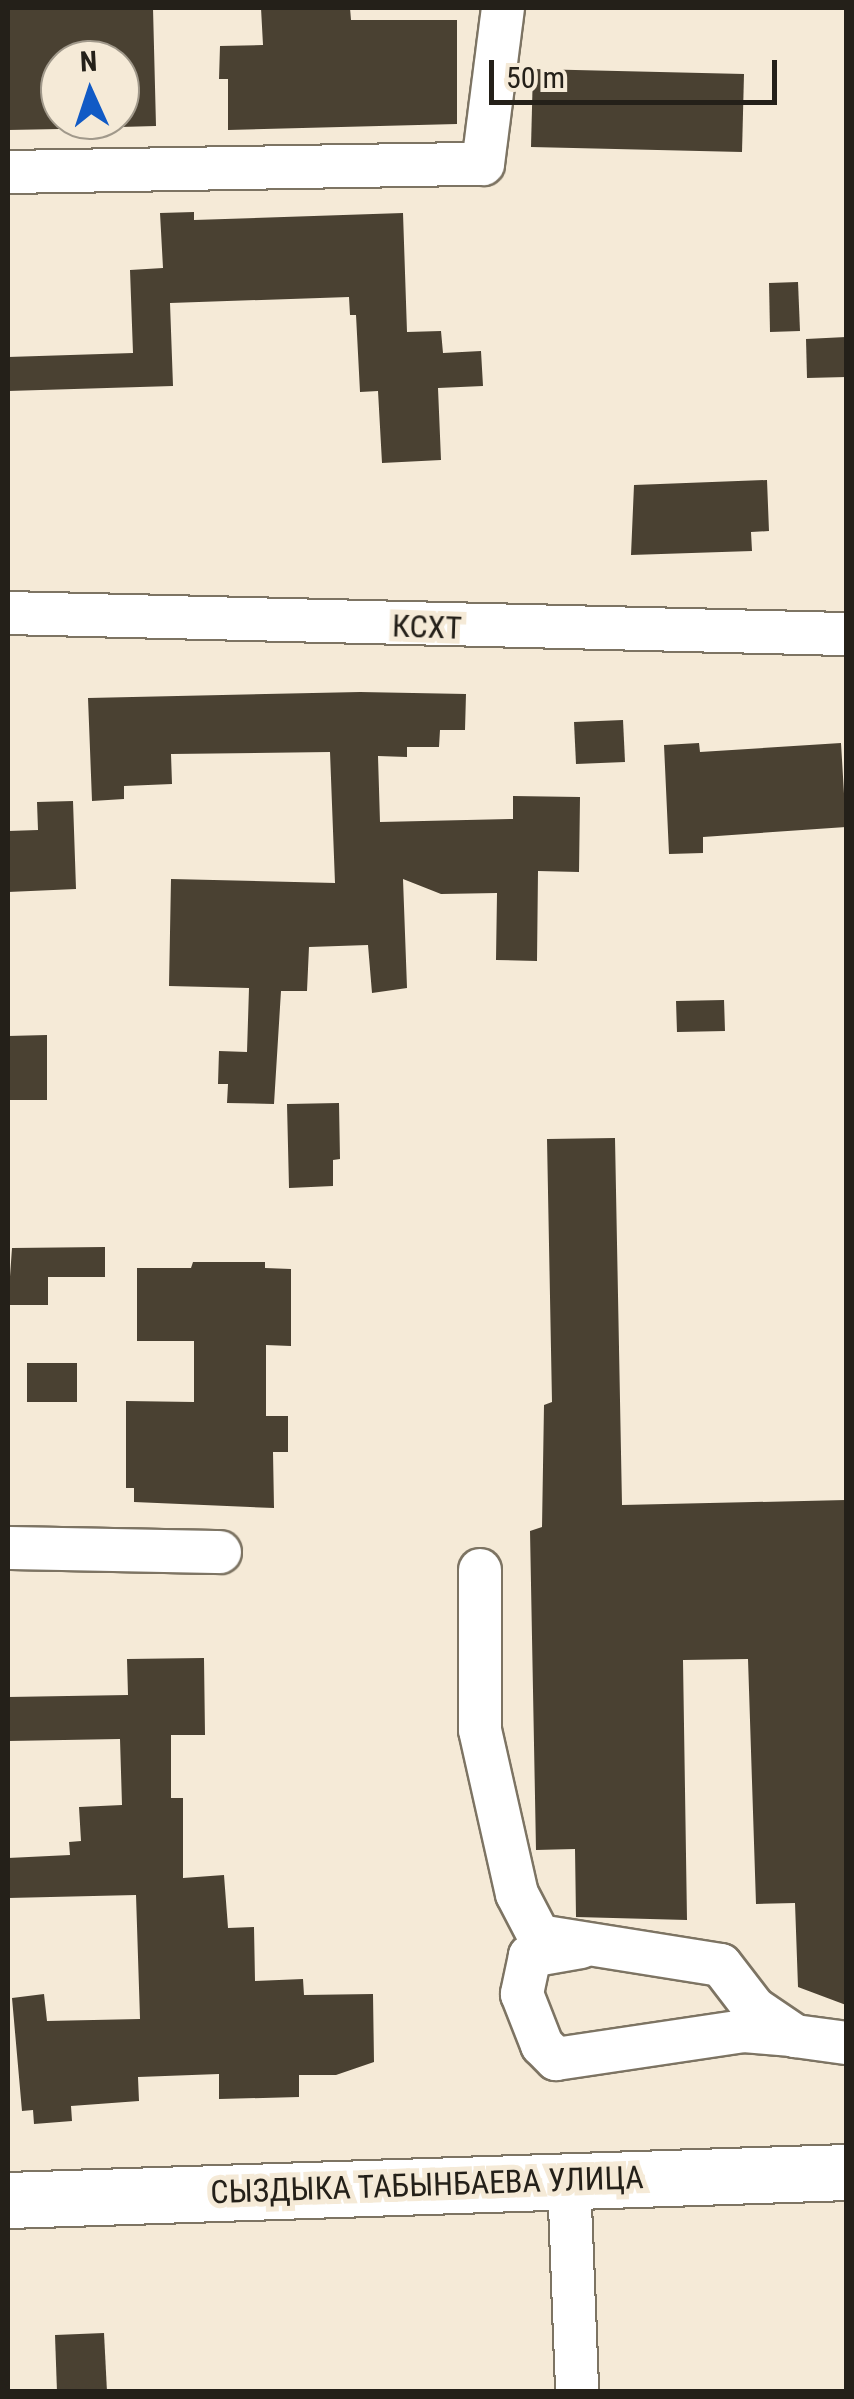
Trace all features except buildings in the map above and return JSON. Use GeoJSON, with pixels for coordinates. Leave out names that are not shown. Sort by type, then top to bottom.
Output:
{"type":"FeatureCollection","features":[{"type":"Feature","properties":{"kind":"street"},"geometry":{"type":"LineString","coordinates":[[8,172],[484,164],[503,8]]}},
{"type":"Feature","properties":{"kind":"street","name":"КСХТ"},"geometry":{"type":"LineString","coordinates":[[8,612],[846,634]]}},
{"type":"Feature","properties":{"kind":"street"},"geometry":{"type":"LineString","coordinates":[[8,1548],[220,1552]]}},
{"type":"Feature","properties":{"kind":"street"},"geometry":{"type":"LineString","coordinates":[[480,1570],[480,1730],[497,1824],[517,1894],[539,1936],[582,1947],[662,1952],[721,1964],[754,2008],[796,2036],[846,2034]]}},
{"type":"Feature","properties":{"kind":"street"},"geometry":{"type":"LineString","coordinates":[[582,1947],[530,1956],[522,1994],[542,2045],[556,2059],[744,2030],[846,2044]]}},
{"type":"Feature","properties":{"kind":"street","name":"СЫЗДЫКА ТАБЫНБАЕВА УЛИЦА"},"geometry":{"type":"LineString","coordinates":[[8,2200],[846,2172]]}},
{"type":"Feature","properties":{"kind":"street"},"geometry":{"type":"LineString","coordinates":[[569,2179],[576,2392]]}}]}
